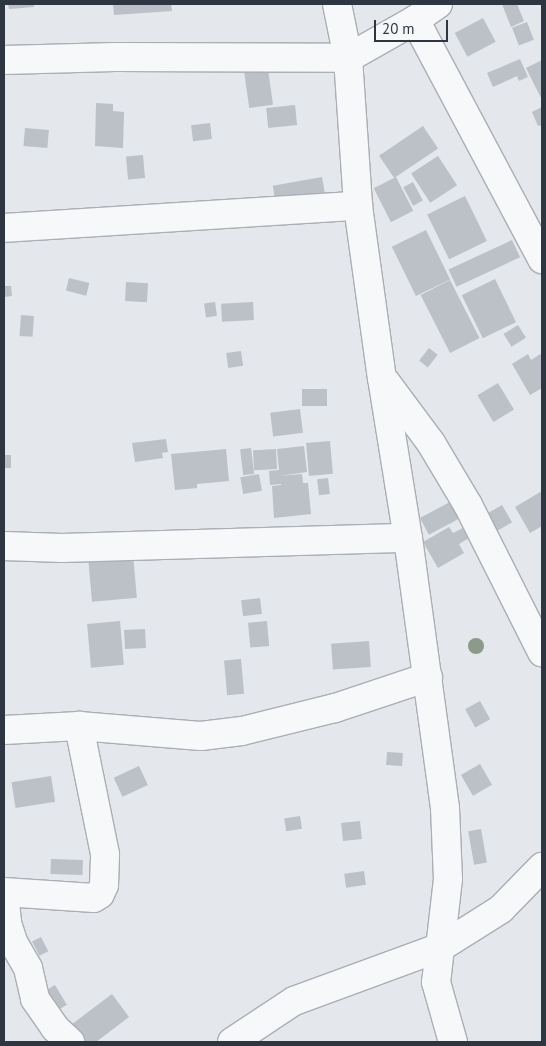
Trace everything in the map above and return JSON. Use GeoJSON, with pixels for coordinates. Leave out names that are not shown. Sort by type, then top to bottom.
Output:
{"type":"FeatureCollection","features":[{"type":"Feature","properties":{"kind":"street"},"geometry":{"type":"LineString","coordinates":[[337,4],[348,58],[358,206],[382,378],[408,538],[445,808],[448,880],[436,982],[453,1042]]}},
{"type":"Feature","properties":{"kind":"street"},"geometry":{"type":"LineString","coordinates":[[4,60],[115,57],[348,58],[415,20],[438,4]]}},
{"type":"Feature","properties":{"kind":"street"},"geometry":{"type":"LineString","coordinates":[[415,20],[542,259]]}},
{"type":"Feature","properties":{"kind":"street"},"geometry":{"type":"LineString","coordinates":[[4,228],[358,206]]}},
{"type":"Feature","properties":{"kind":"street"},"geometry":{"type":"LineString","coordinates":[[382,378],[431,443],[468,505],[542,652]]}},
{"type":"Feature","properties":{"kind":"street"},"geometry":{"type":"LineString","coordinates":[[4,546],[71,547],[408,538]]}},
{"type":"Feature","properties":{"kind":"street"},"geometry":{"type":"LineString","coordinates":[[4,730],[79,726],[201,736],[242,732],[326,710],[428,677]]}},
{"type":"Feature","properties":{"kind":"street"},"geometry":{"type":"LineString","coordinates":[[70,1042],[55,1028],[35,999],[28,968],[13,942],[7,923],[4,893],[94,898],[100,894],[104,885],[105,854],[79,726]]}},
{"type":"Feature","properties":{"kind":"street"},"geometry":{"type":"LineString","coordinates":[[232,1042],[294,1000],[441,947],[501,909],[542,867]]}},
{"type":"Feature","properties":{"kind":"building"},"geometry":{"type":"Polygon","coordinates":[[[8,4],[34,4],[34,7],[9,9],[8,4]]]}},
{"type":"Feature","properties":{"kind":"building"},"geometry":{"type":"Polygon","coordinates":[[[113,4],[171,4],[172,11],[114,15],[113,4]]]}},
{"type":"Feature","properties":{"kind":"building"},"geometry":{"type":"Polygon","coordinates":[[[502,4],[517,4],[524,21],[511,27],[502,4]]]}},
{"type":"Feature","properties":{"kind":"building"},"geometry":{"type":"Polygon","coordinates":[[[483,18],[496,42],[467,57],[455,33],[483,18]]]}},
{"type":"Feature","properties":{"kind":"building"},"geometry":{"type":"Polygon","coordinates":[[[527,22],[534,40],[519,45],[512,28],[527,22]]]}},
{"type":"Feature","properties":{"kind":"building"},"geometry":{"type":"Polygon","coordinates":[[[520,59],[528,77],[519,81],[517,76],[493,87],[487,73],[520,59]]]}},
{"type":"Feature","properties":{"kind":"building"},"geometry":{"type":"Polygon","coordinates":[[[542,60],[542,100],[526,68],[542,60]]]}},
{"type":"Feature","properties":{"kind":"building"},"geometry":{"type":"Polygon","coordinates":[[[268,69],[273,105],[249,108],[244,72],[268,69]]]}},
{"type":"Feature","properties":{"kind":"building"},"geometry":{"type":"Polygon","coordinates":[[[96,103],[113,104],[113,111],[124,112],[123,148],[95,146],[96,103]]]}},
{"type":"Feature","properties":{"kind":"building"},"geometry":{"type":"Polygon","coordinates":[[[295,105],[297,125],[268,128],[266,108],[295,105]]]}},
{"type":"Feature","properties":{"kind":"building"},"geometry":{"type":"Polygon","coordinates":[[[542,107],[542,125],[538,126],[532,112],[542,107]]]}},
{"type":"Feature","properties":{"kind":"building"},"geometry":{"type":"Polygon","coordinates":[[[210,123],[212,139],[193,141],[191,125],[210,123]]]}},
{"type":"Feature","properties":{"kind":"building"},"geometry":{"type":"Polygon","coordinates":[[[423,126],[438,148],[394,178],[379,156],[423,126]]]}},
{"type":"Feature","properties":{"kind":"building"},"geometry":{"type":"Polygon","coordinates":[[[25,128],[49,130],[47,148],[23,146],[25,128]]]}},
{"type":"Feature","properties":{"kind":"building"},"geometry":{"type":"Polygon","coordinates":[[[143,155],[145,178],[128,179],[126,156],[143,155]]]}},
{"type":"Feature","properties":{"kind":"building"},"geometry":{"type":"Polygon","coordinates":[[[438,156],[457,185],[430,203],[411,173],[438,156]]]}},
{"type":"Feature","properties":{"kind":"building"},"geometry":{"type":"Polygon","coordinates":[[[322,177],[325,194],[276,202],[273,186],[322,177]]]}},
{"type":"Feature","properties":{"kind":"building"},"geometry":{"type":"Polygon","coordinates":[[[396,177],[413,211],[391,222],[374,188],[396,177]]]}},
{"type":"Feature","properties":{"kind":"building"},"geometry":{"type":"Polygon","coordinates":[[[413,182],[423,201],[413,206],[403,187],[413,182]]]}},
{"type":"Feature","properties":{"kind":"building"},"geometry":{"type":"Polygon","coordinates":[[[465,196],[487,241],[449,259],[427,214],[465,196]]]}},
{"type":"Feature","properties":{"kind":"building"},"geometry":{"type":"Polygon","coordinates":[[[426,230],[450,279],[416,296],[392,247],[426,230]]]}},
{"type":"Feature","properties":{"kind":"building"},"geometry":{"type":"Polygon","coordinates":[[[512,240],[520,257],[457,287],[449,270],[512,240]]]}},
{"type":"Feature","properties":{"kind":"building"},"geometry":{"type":"Polygon","coordinates":[[[69,278],[89,283],[86,296],[66,291],[69,278]]]}},
{"type":"Feature","properties":{"kind":"building"},"geometry":{"type":"Polygon","coordinates":[[[495,279],[516,322],[483,338],[462,295],[495,279]]]}},
{"type":"Feature","properties":{"kind":"building"},"geometry":{"type":"Polygon","coordinates":[[[450,280],[480,338],[450,353],[421,295],[450,280]]]}},
{"type":"Feature","properties":{"kind":"building"},"geometry":{"type":"Polygon","coordinates":[[[126,282],[148,283],[147,302],[125,301],[126,282]]]}},
{"type":"Feature","properties":{"kind":"building"},"geometry":{"type":"Polygon","coordinates":[[[4,286],[11,286],[12,296],[4,297],[4,286]]]}},
{"type":"Feature","properties":{"kind":"building"},"geometry":{"type":"Polygon","coordinates":[[[215,302],[217,316],[206,317],[204,304],[215,302]]]}},
{"type":"Feature","properties":{"kind":"building"},"geometry":{"type":"Polygon","coordinates":[[[253,302],[254,320],[222,322],[221,304],[253,302]]]}},
{"type":"Feature","properties":{"kind":"building"},"geometry":{"type":"Polygon","coordinates":[[[21,315],[34,316],[33,337],[20,336],[21,315]]]}},
{"type":"Feature","properties":{"kind":"building"},"geometry":{"type":"Polygon","coordinates":[[[518,325],[526,338],[512,347],[504,334],[518,325]]]}},
{"type":"Feature","properties":{"kind":"building"},"geometry":{"type":"Polygon","coordinates":[[[429,348],[438,355],[428,367],[419,361],[429,348]]]}},
{"type":"Feature","properties":{"kind":"building"},"geometry":{"type":"Polygon","coordinates":[[[241,351],[243,366],[228,368],[226,353],[241,351]]]}},
{"type":"Feature","properties":{"kind":"building"},"geometry":{"type":"Polygon","coordinates":[[[542,353],[542,388],[530,395],[512,364],[528,354],[531,360],[542,353]]]}},
{"type":"Feature","properties":{"kind":"building"},"geometry":{"type":"Polygon","coordinates":[[[498,383],[514,410],[493,422],[477,395],[498,383]]]}},
{"type":"Feature","properties":{"kind":"building"},"geometry":{"type":"Polygon","coordinates":[[[302,389],[327,389],[327,406],[302,406],[302,389]]]}},
{"type":"Feature","properties":{"kind":"building"},"geometry":{"type":"Polygon","coordinates":[[[300,409],[303,433],[273,436],[270,413],[300,409]]]}},
{"type":"Feature","properties":{"kind":"building"},"geometry":{"type":"Polygon","coordinates":[[[166,439],[168,452],[162,453],[163,458],[135,462],[132,443],[166,439]]]}},
{"type":"Feature","properties":{"kind":"building"},"geometry":{"type":"Polygon","coordinates":[[[330,441],[333,474],[309,476],[306,443],[330,441]]]}},
{"type":"Feature","properties":{"kind":"building"},"geometry":{"type":"Polygon","coordinates":[[[304,446],[307,472],[279,476],[302,474],[303,483],[308,483],[311,514],[274,518],[272,486],[281,484],[270,485],[269,471],[279,470],[277,449],[304,446]]]}},
{"type":"Feature","properties":{"kind":"building"},"geometry":{"type":"Polygon","coordinates":[[[251,448],[254,474],[243,475],[240,449],[251,448]]]}},
{"type":"Feature","properties":{"kind":"building"},"geometry":{"type":"Polygon","coordinates":[[[226,449],[229,481],[197,484],[197,488],[175,490],[171,454],[226,449]]]}},
{"type":"Feature","properties":{"kind":"building"},"geometry":{"type":"Polygon","coordinates":[[[276,449],[277,469],[254,470],[253,450],[276,449]]]}},
{"type":"Feature","properties":{"kind":"building"},"geometry":{"type":"Polygon","coordinates":[[[4,455],[11,455],[11,468],[4,468],[4,455]]]}},
{"type":"Feature","properties":{"kind":"building"},"geometry":{"type":"Polygon","coordinates":[[[259,474],[262,491],[243,494],[240,477],[259,474]]]}},
{"type":"Feature","properties":{"kind":"building"},"geometry":{"type":"Polygon","coordinates":[[[328,478],[330,494],[319,495],[317,479],[328,478]]]}},
{"type":"Feature","properties":{"kind":"building"},"geometry":{"type":"Polygon","coordinates":[[[542,491],[542,526],[530,533],[515,507],[542,491]]]}},
{"type":"Feature","properties":{"kind":"building"},"geometry":{"type":"Polygon","coordinates":[[[450,502],[459,519],[429,535],[420,518],[450,502]]]}},
{"type":"Feature","properties":{"kind":"building"},"geometry":{"type":"Polygon","coordinates":[[[502,505],[512,522],[493,533],[483,516],[502,505]]]}},
{"type":"Feature","properties":{"kind":"building"},"geometry":{"type":"Polygon","coordinates":[[[449,527],[453,533],[463,528],[469,538],[459,544],[464,553],[438,568],[423,542],[449,527]]]}},
{"type":"Feature","properties":{"kind":"building"},"geometry":{"type":"Polygon","coordinates":[[[133,554],[137,598],[92,602],[88,558],[133,554]]]}},
{"type":"Feature","properties":{"kind":"building"},"geometry":{"type":"Polygon","coordinates":[[[260,598],[262,614],[243,616],[241,600],[260,598]]]}},
{"type":"Feature","properties":{"kind":"building"},"geometry":{"type":"Polygon","coordinates":[[[120,621],[124,665],[91,668],[87,624],[120,621]]]}},
{"type":"Feature","properties":{"kind":"building"},"geometry":{"type":"Polygon","coordinates":[[[267,621],[269,646],[250,648],[248,623],[267,621]]]}},
{"type":"Feature","properties":{"kind":"building"},"geometry":{"type":"Polygon","coordinates":[[[145,629],[146,648],[125,649],[124,630],[145,629]]]}},
{"type":"Feature","properties":{"kind":"building"},"geometry":{"type":"Polygon","coordinates":[[[369,641],[371,667],[333,670],[331,644],[369,641]]]}},
{"type":"Feature","properties":{"kind":"building"},"geometry":{"type":"Polygon","coordinates":[[[241,659],[244,694],[227,695],[224,660],[241,659]]]}},
{"type":"Feature","properties":{"kind":"building"},"geometry":{"type":"Polygon","coordinates":[[[480,701],[490,719],[475,728],[465,709],[480,701]]]}},
{"type":"Feature","properties":{"kind":"building"},"geometry":{"type":"Polygon","coordinates":[[[387,752],[403,753],[402,766],[386,765],[387,752]]]}},
{"type":"Feature","properties":{"kind":"building"},"geometry":{"type":"Polygon","coordinates":[[[480,764],[492,785],[473,796],[461,775],[480,764]]]}},
{"type":"Feature","properties":{"kind":"building"},"geometry":{"type":"Polygon","coordinates":[[[139,766],[148,785],[122,797],[114,778],[139,766]]]}},
{"type":"Feature","properties":{"kind":"building"},"geometry":{"type":"Polygon","coordinates":[[[51,776],[55,802],[16,808],[11,782],[51,776]]]}},
{"type":"Feature","properties":{"kind":"building"},"geometry":{"type":"Polygon","coordinates":[[[300,816],[302,829],[286,831],[284,819],[300,816]]]}},
{"type":"Feature","properties":{"kind":"building"},"geometry":{"type":"Polygon","coordinates":[[[360,821],[362,839],[343,841],[341,823],[360,821]]]}},
{"type":"Feature","properties":{"kind":"building"},"geometry":{"type":"Polygon","coordinates":[[[481,829],[487,862],[474,865],[468,831],[481,829]]]}},
{"type":"Feature","properties":{"kind":"building"},"geometry":{"type":"Polygon","coordinates":[[[51,859],[83,860],[82,875],[50,874],[51,859]]]}},
{"type":"Feature","properties":{"kind":"building"},"geometry":{"type":"Polygon","coordinates":[[[364,871],[366,885],[346,888],[344,874],[364,871]]]}},
{"type":"Feature","properties":{"kind":"building"},"geometry":{"type":"Polygon","coordinates":[[[41,937],[48,951],[39,956],[32,942],[41,937]]]}},
{"type":"Feature","properties":{"kind":"building"},"geometry":{"type":"Polygon","coordinates":[[[55,985],[67,1005],[52,1013],[40,994],[55,985]]]}},
{"type":"Feature","properties":{"kind":"building"},"geometry":{"type":"Polygon","coordinates":[[[112,994],[129,1017],[96,1042],[77,1042],[67,1028],[112,994]]]}}]}
